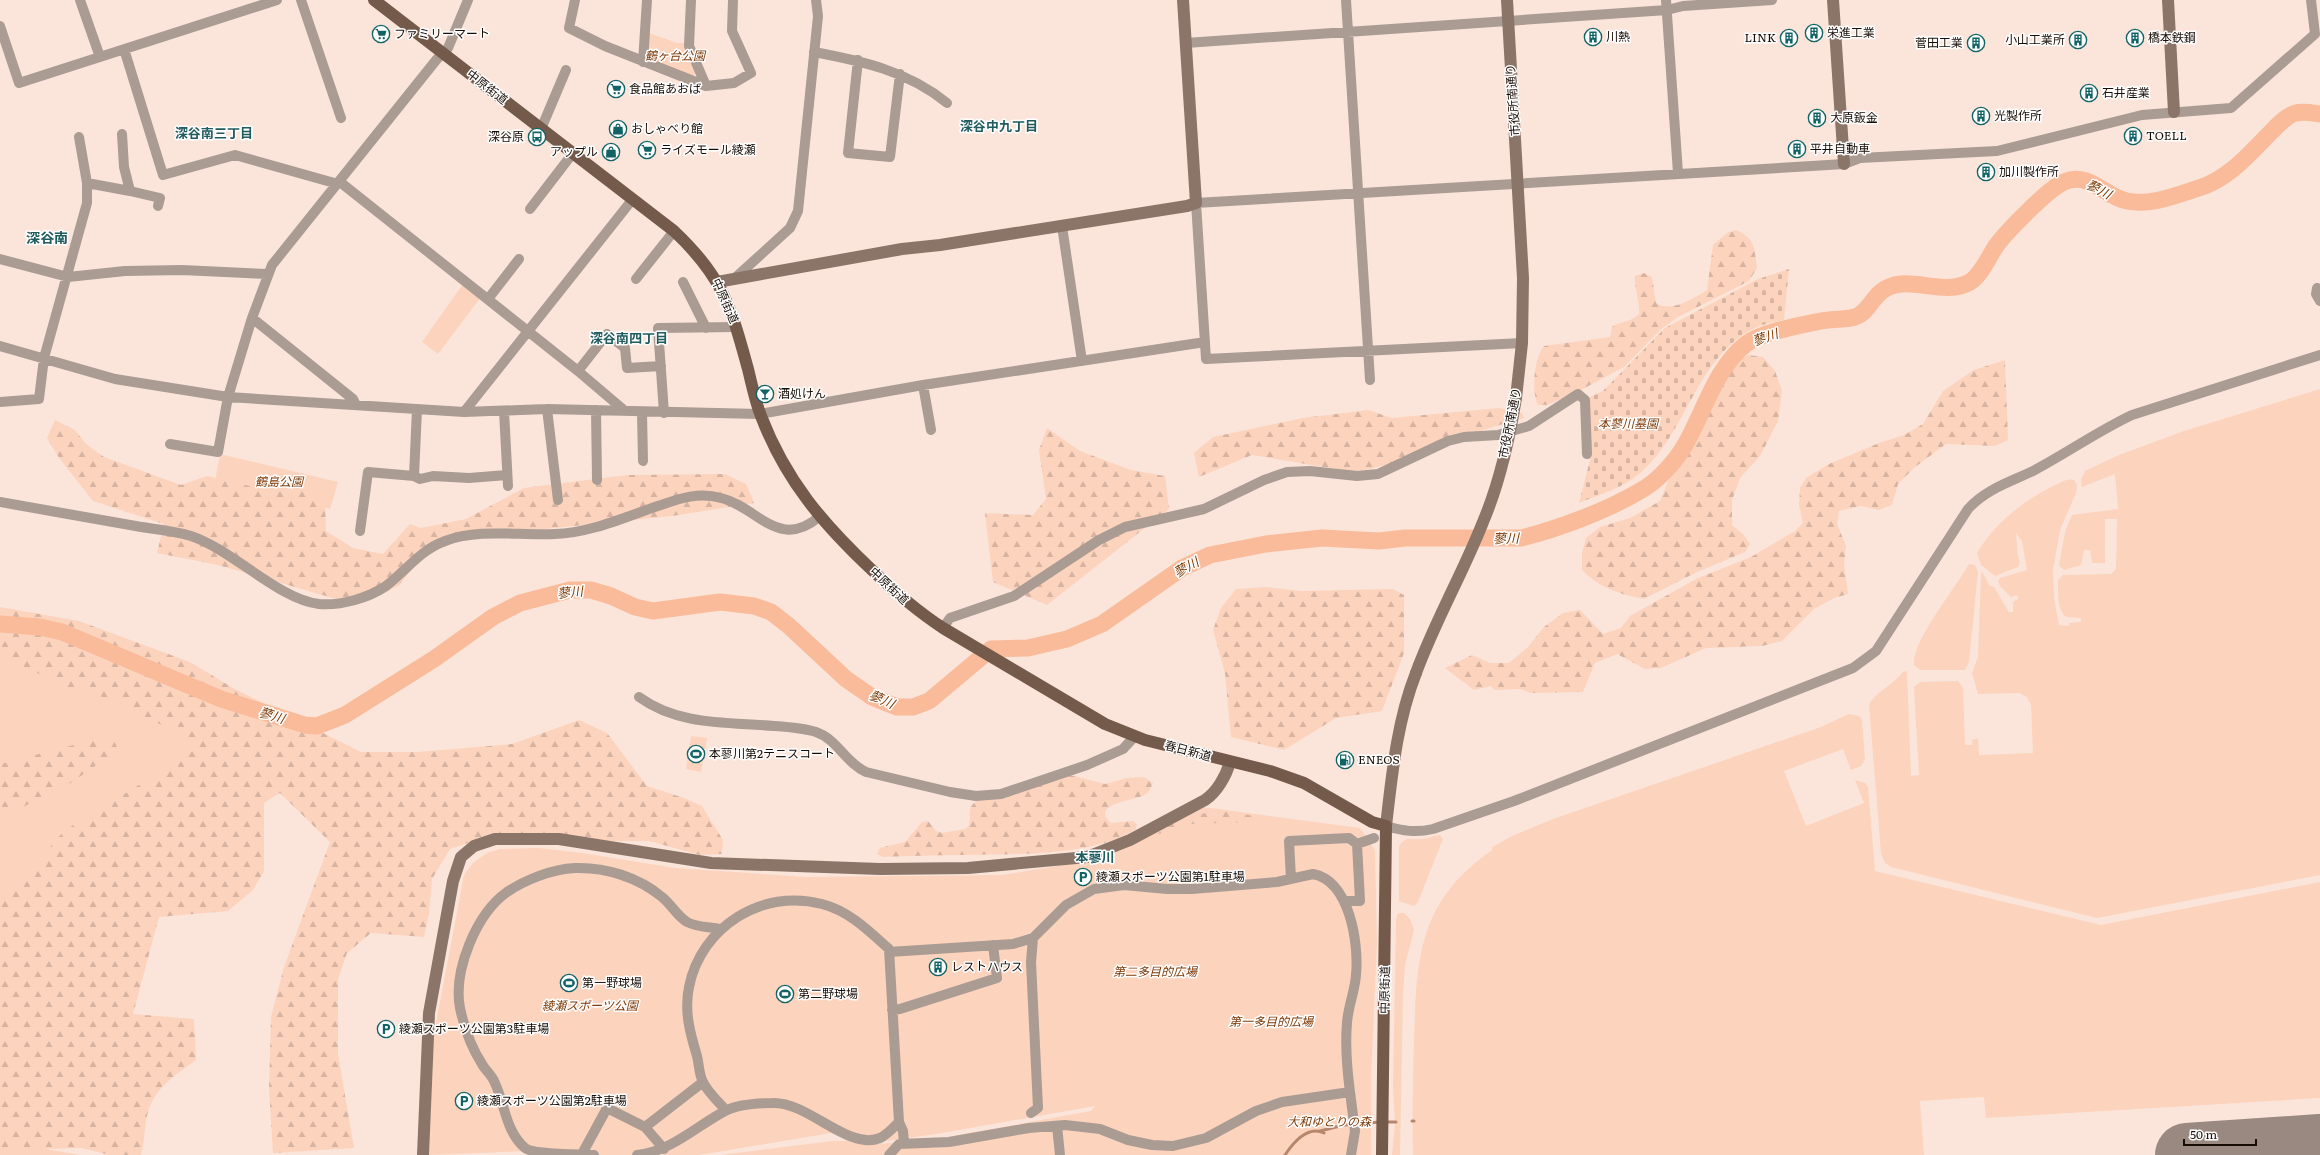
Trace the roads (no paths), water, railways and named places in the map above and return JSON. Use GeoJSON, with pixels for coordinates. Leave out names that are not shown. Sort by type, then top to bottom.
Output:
{"type":"FeatureCollection","features":[{"type":"Feature","properties":{"kind":"main road","name":"中原街道"},"geometry":{"type":"LineString","coordinates":[[374,0],[674,232],[699,256],[717,282],[736,327],[760,414],[783,465],[803,497],[819,517],[905,601],[942,628],[996,660]]}},
{"type":"Feature","properties":{"kind":"main road","name":"春日新道"},"geometry":{"type":"LineString","coordinates":[[996,660],[1105,724],[1135,736],[1230,762],[1270,771],[1304,783],[1372,822],[1386,826]]}},
{"type":"Feature","properties":{"kind":"main road","name":"中原街道"},"geometry":{"type":"LineString","coordinates":[[1382,1155],[1386,826]]}},
{"type":"Feature","properties":{"kind":"street"},"geometry":{"type":"LineString","coordinates":[[80,0],[100,57]]}},
{"type":"Feature","properties":{"kind":"street"},"geometry":{"type":"LineString","coordinates":[[0,26],[19,83],[277,0]]}},
{"type":"Feature","properties":{"kind":"street"},"geometry":{"type":"LineString","coordinates":[[301,0],[341,118]]}},
{"type":"Feature","properties":{"kind":"street"},"geometry":{"type":"LineString","coordinates":[[170,444],[218,452],[228,397],[267,274],[272,265],[437,59],[444,54],[448,48],[468,0]]}},
{"type":"Feature","properties":{"kind":"street"},"geometry":{"type":"LineString","coordinates":[[576,0],[569,28],[643,62],[706,86],[734,83],[751,73],[732,31],[733,0]]}},
{"type":"Feature","properties":{"kind":"street"},"geometry":{"type":"LineString","coordinates":[[643,62],[647,0]]}},
{"type":"Feature","properties":{"kind":"street"},"geometry":{"type":"LineString","coordinates":[[691,0],[688,46],[706,86]]}},
{"type":"Feature","properties":{"kind":"street"},"geometry":{"type":"LineString","coordinates":[[735,278],[790,228],[795,221],[798,211],[818,16],[816,0]]}},
{"type":"Feature","properties":{"kind":"street"},"geometry":{"type":"LineString","coordinates":[[1183,0],[1206,359],[1368,352],[1522,343]]}},
{"type":"Feature","properties":{"kind":"street"},"geometry":{"type":"LineString","coordinates":[[1346,0],[1370,380]]}},
{"type":"Feature","properties":{"kind":"street","name":"市役所南通り"},"geometry":{"type":"LineString","coordinates":[[1386,826],[1396,747],[1405,701],[1430,635],[1475,542],[1492,500],[1508,443],[1516,398],[1522,343],[1523,278],[1507,0]]}},
{"type":"Feature","properties":{"kind":"street"},"geometry":{"type":"LineString","coordinates":[[1186,43],[1508,21],[1666,5],[1683,6],[1772,0]]}},
{"type":"Feature","properties":{"kind":"street"},"geometry":{"type":"LineString","coordinates":[[1833,0],[1844,164]]}},
{"type":"Feature","properties":{"kind":"street"},"geometry":{"type":"LineString","coordinates":[[2168,0],[2174,112]]}},
{"type":"Feature","properties":{"kind":"street"},"geometry":{"type":"LineString","coordinates":[[717,282],[902,249],[940,246],[1187,206],[1196,203],[1844,164],[1860,158],[1997,151],[2142,115],[2231,108],[2315,34],[2311,0]]}},
{"type":"Feature","properties":{"kind":"street"},"geometry":{"type":"LineString","coordinates":[[1666,5],[1678,173]]}},
{"type":"Feature","properties":{"kind":"street"},"geometry":{"type":"LineString","coordinates":[[124,49],[163,175],[235,155],[339,183],[488,299],[578,371],[625,411]]}},
{"type":"Feature","properties":{"kind":"street"},"geometry":{"type":"LineString","coordinates":[[814,52],[882,66],[923,86],[947,103]]}},
{"type":"Feature","properties":{"kind":"street"},"geometry":{"type":"LineString","coordinates":[[858,60],[848,153],[890,157],[900,74]]}},
{"type":"Feature","properties":{"kind":"street"},"geometry":{"type":"LineString","coordinates":[[541,129],[566,70]]}},
{"type":"Feature","properties":{"kind":"street"},"geometry":{"type":"LineString","coordinates":[[122,134],[124,167],[130,191]]}},
{"type":"Feature","properties":{"kind":"street"},"geometry":{"type":"LineString","coordinates":[[0,402],[39,399],[44,358],[68,276],[87,203],[87,183],[79,137]]}},
{"type":"Feature","properties":{"kind":"street"},"geometry":{"type":"LineString","coordinates":[[530,209],[573,154]]}},
{"type":"Feature","properties":{"kind":"street"},"geometry":{"type":"LineString","coordinates":[[87,183],[160,198]]}},
{"type":"Feature","properties":{"kind":"street"},"geometry":{"type":"LineString","coordinates":[[464,412],[632,200]]}},
{"type":"Feature","properties":{"kind":"street"},"geometry":{"type":"LineString","coordinates":[[1062,226],[1082,362]]}},
{"type":"Feature","properties":{"kind":"street"},"geometry":{"type":"LineString","coordinates":[[636,279],[674,232]]}},
{"type":"Feature","properties":{"kind":"street"},"geometry":{"type":"LineString","coordinates":[[0,259],[68,276],[125,271],[182,270],[267,274]]}},
{"type":"Feature","properties":{"kind":"street"},"geometry":{"type":"LineString","coordinates":[[488,299],[519,259]]}},
{"type":"Feature","properties":{"kind":"street"},"geometry":{"type":"LineString","coordinates":[[683,282],[706,328]]}},
{"type":"Feature","properties":{"kind":"street"},"geometry":{"type":"LineString","coordinates":[[2317,288],[2316,294],[2320,301]]}},
{"type":"Feature","properties":{"kind":"street"},"geometry":{"type":"LineString","coordinates":[[252,318],[353,399],[356,405]]}},
{"type":"Feature","properties":{"kind":"street"},"geometry":{"type":"LineString","coordinates":[[664,412],[658,328],[736,327]]}},
{"type":"Feature","properties":{"kind":"street"},"geometry":{"type":"LineString","coordinates":[[578,371],[607,334],[625,348],[627,368],[661,366]]}},
{"type":"Feature","properties":{"kind":"street"},"geometry":{"type":"LineString","coordinates":[[0,346],[115,379],[228,397],[464,412],[547,409],[760,414],[923,385],[1082,362],[1205,342]]}},
{"type":"Feature","properties":{"kind":"street"},"geometry":{"type":"LineString","coordinates":[[1386,826],[1402,831],[1422,831],[1433,829],[1514,801],[1853,668],[1876,651],[1968,509],[1977,499],[1988,491],[2034,470],[2111,425],[2132,415],[2320,355]]}},
{"type":"Feature","properties":{"kind":"street"},"geometry":{"type":"LineString","coordinates":[[923,385],[931,430]]}},
{"type":"Feature","properties":{"kind":"street"},"geometry":{"type":"LineString","coordinates":[[942,628],[950,618],[1014,596],[1099,540],[1125,527],[1204,509],[1264,480],[1287,472],[1310,471],[1357,476],[1378,474],[1448,441],[1464,437],[1498,435],[1529,426],[1578,394],[1585,400],[1587,454]]}},
{"type":"Feature","properties":{"kind":"street"},"geometry":{"type":"LineString","coordinates":[[547,409],[558,500]]}},
{"type":"Feature","properties":{"kind":"street"},"geometry":{"type":"LineString","coordinates":[[414,476],[417,410]]}},
{"type":"Feature","properties":{"kind":"street"},"geometry":{"type":"LineString","coordinates":[[596,410],[597,480]]}},
{"type":"Feature","properties":{"kind":"street"},"geometry":{"type":"LineString","coordinates":[[504,411],[508,486]]}},
{"type":"Feature","properties":{"kind":"street"},"geometry":{"type":"LineString","coordinates":[[642,412],[643,461]]}},
{"type":"Feature","properties":{"kind":"street"},"geometry":{"type":"LineString","coordinates":[[360,531],[368,472],[414,476],[420,480],[433,476],[469,478],[507,475]]}},
{"type":"Feature","properties":{"kind":"street"},"geometry":{"type":"LineString","coordinates":[[0,502],[190,536],[224,552],[298,598],[317,604],[335,604],[372,594],[385,586],[413,560],[445,540],[485,534],[572,533],[696,495],[724,499],[768,524],[783,530],[802,529],[819,517]]}},
{"type":"Feature","properties":{"kind":"street"},"geometry":{"type":"LineString","coordinates":[[639,697],[685,719],[704,722],[800,728],[818,733],[836,746],[855,767],[866,772],[976,796],[1001,794],[1087,765],[1123,750],[1135,736]]}},
{"type":"Feature","properties":{"kind":"street"},"geometry":{"type":"LineString","coordinates":[[423,1155],[429,1012],[453,881],[461,857],[474,846],[495,839],[559,839],[711,863],[880,869],[968,868],[1068,860],[1087,857],[1110,849],[1205,800],[1212,795],[1223,779],[1230,762]]}},
{"type":"Feature","properties":{"kind":"street"},"geometry":{"type":"LineString","coordinates":[[1291,879],[1289,841],[1349,838],[1357,844]]}},
{"type":"Feature","properties":{"kind":"street"},"geometry":{"type":"LineString","coordinates":[[1357,844],[1374,838]]}},
{"type":"Feature","properties":{"kind":"street"},"geometry":{"type":"LineString","coordinates":[[1344,901],[1360,901],[1357,844]]}},
{"type":"Feature","properties":{"kind":"street"},"geometry":{"type":"LineString","coordinates":[[594,1155],[544,1152],[526,1149],[513,1134],[494,1079],[482,1065],[468,1038],[460,1006],[461,975],[465,955],[475,931],[488,911],[506,892],[543,876],[574,868],[611,872],[639,882],[662,897],[688,922],[720,929]]}},
{"type":"Feature","properties":{"kind":"street"},"geometry":{"type":"LineString","coordinates":[[889,952],[1014,944],[1033,938],[1066,904],[1094,889],[1124,885],[1167,890],[1192,889],[1291,879],[1313,874],[1325,878],[1337,887],[1344,901],[1354,937],[1357,958],[1354,988],[1347,1021],[1346,1054],[1350,1092],[1355,1116],[1355,1131],[1351,1155]]}},
{"type":"Feature","properties":{"kind":"street"},"geometry":{"type":"LineString","coordinates":[[726,1110],[703,1082],[689,1032],[689,987],[697,965],[720,929],[746,912],[762,905],[782,901],[804,901],[822,904],[856,919],[888,949],[899,1122],[903,1131],[904,1143]]}},
{"type":"Feature","properties":{"kind":"street"},"geometry":{"type":"LineString","coordinates":[[880,930],[880,941]]}},
{"type":"Feature","properties":{"kind":"street"},"geometry":{"type":"LineString","coordinates":[[1031,1114],[1038,1108],[1031,962],[1033,938]]}},
{"type":"Feature","properties":{"kind":"street"},"geometry":{"type":"LineString","coordinates":[[892,1010],[900,1009],[997,978],[993,945]]}},
{"type":"Feature","properties":{"kind":"street"},"geometry":{"type":"LineString","coordinates":[[645,1128],[703,1082]]}},
{"type":"Feature","properties":{"kind":"street"},"geometry":{"type":"LineString","coordinates":[[889,1155],[899,1144],[904,1143],[949,1142],[1030,1128],[1057,1126],[1085,1126],[1134,1142],[1173,1146],[1206,1138],[1256,1111],[1282,1102],[1350,1092]]}},
{"type":"Feature","properties":{"kind":"street"},"geometry":{"type":"LineString","coordinates":[[637,1155],[664,1149],[726,1110],[748,1105],[775,1103],[790,1106],[817,1116],[840,1132],[868,1140],[881,1138],[899,1122]]}},
{"type":"Feature","properties":{"kind":"street"},"geometry":{"type":"LineString","coordinates":[[582,1154],[607,1108],[645,1128],[664,1149]]}},
{"type":"Feature","properties":{"kind":"street"},"geometry":{"type":"LineString","coordinates":[[1057,1126],[1060,1155]]}},
{"type":"Feature","properties":{"kind":"waterway","name":"蓼川"},"geometry":{"type":"LineString","coordinates":[[0,624],[40,627],[62,632],[221,699],[305,725],[317,726],[345,715],[434,659],[493,617],[520,603],[570,590],[591,590],[611,596],[635,607],[653,611],[720,602],[754,606],[771,612],[789,626],[846,679],[872,697],[897,707],[913,707],[929,701],[991,649],[1028,648],[1067,639],[1102,624],[1182,568],[1210,555],[1266,544],[1322,538],[1379,541],[1405,538],[1521,538],[1598,512],[1646,487],[1671,465],[1692,433],[1711,392],[1726,365],[1746,344],[1753,340],[1761,336],[1792,327],[1821,321],[1855,317],[1866,310],[1878,294],[1891,286],[1909,284],[1953,287],[1970,282],[1981,270],[1996,246],[2009,231],[2039,201],[2064,182],[2073,179],[2089,182],[2111,195],[2127,201],[2145,202],[2173,197],[2210,184],[2230,172],[2289,116],[2302,112],[2320,114]]}},
{"type":"Feature","properties":{"kind":"waterway"},"geometry":{"type":"LineString","coordinates":[[1320,1131],[1344,1125],[1380,1122]]}},
{"type":"Feature","properties":{"kind":"waterway"},"geometry":{"type":"LineString","coordinates":[[1385,1122],[1396,1122]]}},
{"type":"Feature","properties":{"kind":"waterway"},"geometry":{"type":"LineString","coordinates":[[1285,1155],[1292,1145],[1306,1133],[1312,1131],[1324,1133]]}},
{"type":"Feature","properties":{"kind":"place","name":"栄進工業"},"geometry":{"type":"Point","coordinates":[1814,33]}},
{"type":"Feature","properties":{"kind":"place","name":"ファミリーマート"},"geometry":{"type":"Point","coordinates":[381,34]}},
{"type":"Feature","properties":{"kind":"place","name":"川熱"},"geometry":{"type":"Point","coordinates":[1593,37]}},
{"type":"Feature","properties":{"kind":"place","name":"LINK"},"geometry":{"type":"Point","coordinates":[1789,38]}},
{"type":"Feature","properties":{"kind":"place","name":"橋本鉄鋼"},"geometry":{"type":"Point","coordinates":[2135,38]}},
{"type":"Feature","properties":{"kind":"place","name":"小山工業所"},"geometry":{"type":"Point","coordinates":[2078,40]}},
{"type":"Feature","properties":{"kind":"place","name":"菅田工業"},"geometry":{"type":"Point","coordinates":[1976,43]}},
{"type":"Feature","properties":{"kind":"place","name":"食品館あおば"},"geometry":{"type":"Point","coordinates":[616,89]}},
{"type":"Feature","properties":{"kind":"place","name":"石井産業"},"geometry":{"type":"Point","coordinates":[2089,93]}},
{"type":"Feature","properties":{"kind":"place","name":"光製作所"},"geometry":{"type":"Point","coordinates":[1981,116]}},
{"type":"Feature","properties":{"kind":"place","name":"大原鈑金"},"geometry":{"type":"Point","coordinates":[1817,118]}},
{"type":"Feature","properties":{"kind":"place","name":"おしゃべり館"},"geometry":{"type":"Point","coordinates":[618,129]}},
{"type":"Feature","properties":{"kind":"place","name":"TOELL"},"geometry":{"type":"Point","coordinates":[2133,136]}},
{"type":"Feature","properties":{"kind":"place","name":"深谷原"},"geometry":{"type":"Point","coordinates":[537,137]}},
{"type":"Feature","properties":{"kind":"place","name":"平井自動車"},"geometry":{"type":"Point","coordinates":[1797,149]}},
{"type":"Feature","properties":{"kind":"place","name":"ライズモール綾瀬"},"geometry":{"type":"Point","coordinates":[647,150]}},
{"type":"Feature","properties":{"kind":"place","name":"アップル"},"geometry":{"type":"Point","coordinates":[611,152]}},
{"type":"Feature","properties":{"kind":"place","name":"加川製作所"},"geometry":{"type":"Point","coordinates":[1986,172]}},
{"type":"Feature","properties":{"kind":"place","name":"酒処けん"},"geometry":{"type":"Point","coordinates":[765,394]}},
{"type":"Feature","properties":{"kind":"place","name":"本蓼川第2テニスコート"},"geometry":{"type":"Point","coordinates":[696,754]}},
{"type":"Feature","properties":{"kind":"place","name":"ENEOS"},"geometry":{"type":"Point","coordinates":[1345,760]}},
{"type":"Feature","properties":{"kind":"place","name":"綾瀬スポーツ公園第1駐車場"},"geometry":{"type":"Point","coordinates":[1083,877]}},
{"type":"Feature","properties":{"kind":"place","name":"レストハウス"},"geometry":{"type":"Point","coordinates":[938,967]}},
{"type":"Feature","properties":{"kind":"place","name":"第一野球場"},"geometry":{"type":"Point","coordinates":[569,983]}},
{"type":"Feature","properties":{"kind":"place","name":"第二野球場"},"geometry":{"type":"Point","coordinates":[785,994]}},
{"type":"Feature","properties":{"kind":"place","name":"綾瀬スポーツ公園第3駐車場"},"geometry":{"type":"Point","coordinates":[386,1029]}},
{"type":"Feature","properties":{"kind":"place","name":"綾瀬スポーツ公園第2駐車場"},"geometry":{"type":"Point","coordinates":[464,1101]}},
{"type":"Feature","properties":{"kind":"district","name":"深谷中九丁目"},"geometry":{"type":"Point","coordinates":[999,126]}},
{"type":"Feature","properties":{"kind":"district","name":"深谷南三丁目"},"geometry":{"type":"Point","coordinates":[214,133]}},
{"type":"Feature","properties":{"kind":"district","name":"深谷南"},"geometry":{"type":"Point","coordinates":[47,238]}},
{"type":"Feature","properties":{"kind":"district","name":"深谷南四丁目"},"geometry":{"type":"Point","coordinates":[629,338]}},
{"type":"Feature","properties":{"kind":"district","name":"本蓼川"},"geometry":{"type":"Point","coordinates":[1095,857]}},
{"type":"Feature","properties":{"kind":"park label","name":"鶴ヶ台公園"},"geometry":{"type":"Point","coordinates":[675,56]}},
{"type":"Feature","properties":{"kind":"park label","name":"本蓼川墓園"},"geometry":{"type":"Point","coordinates":[1628,424]}},
{"type":"Feature","properties":{"kind":"park label","name":"鶴島公園"},"geometry":{"type":"Point","coordinates":[279,482]}},
{"type":"Feature","properties":{"kind":"park label","name":"第二多目的広場"},"geometry":{"type":"Point","coordinates":[1155,972]}},
{"type":"Feature","properties":{"kind":"park label","name":"綾瀬スポーツ公園"},"geometry":{"type":"Point","coordinates":[590,1006]}},
{"type":"Feature","properties":{"kind":"park label","name":"第一多目的広場"},"geometry":{"type":"Point","coordinates":[1271,1022]}},
{"type":"Feature","properties":{"kind":"park label","name":"大和ゆとりの森"},"geometry":{"type":"Point","coordinates":[1329,1122]}}]}
